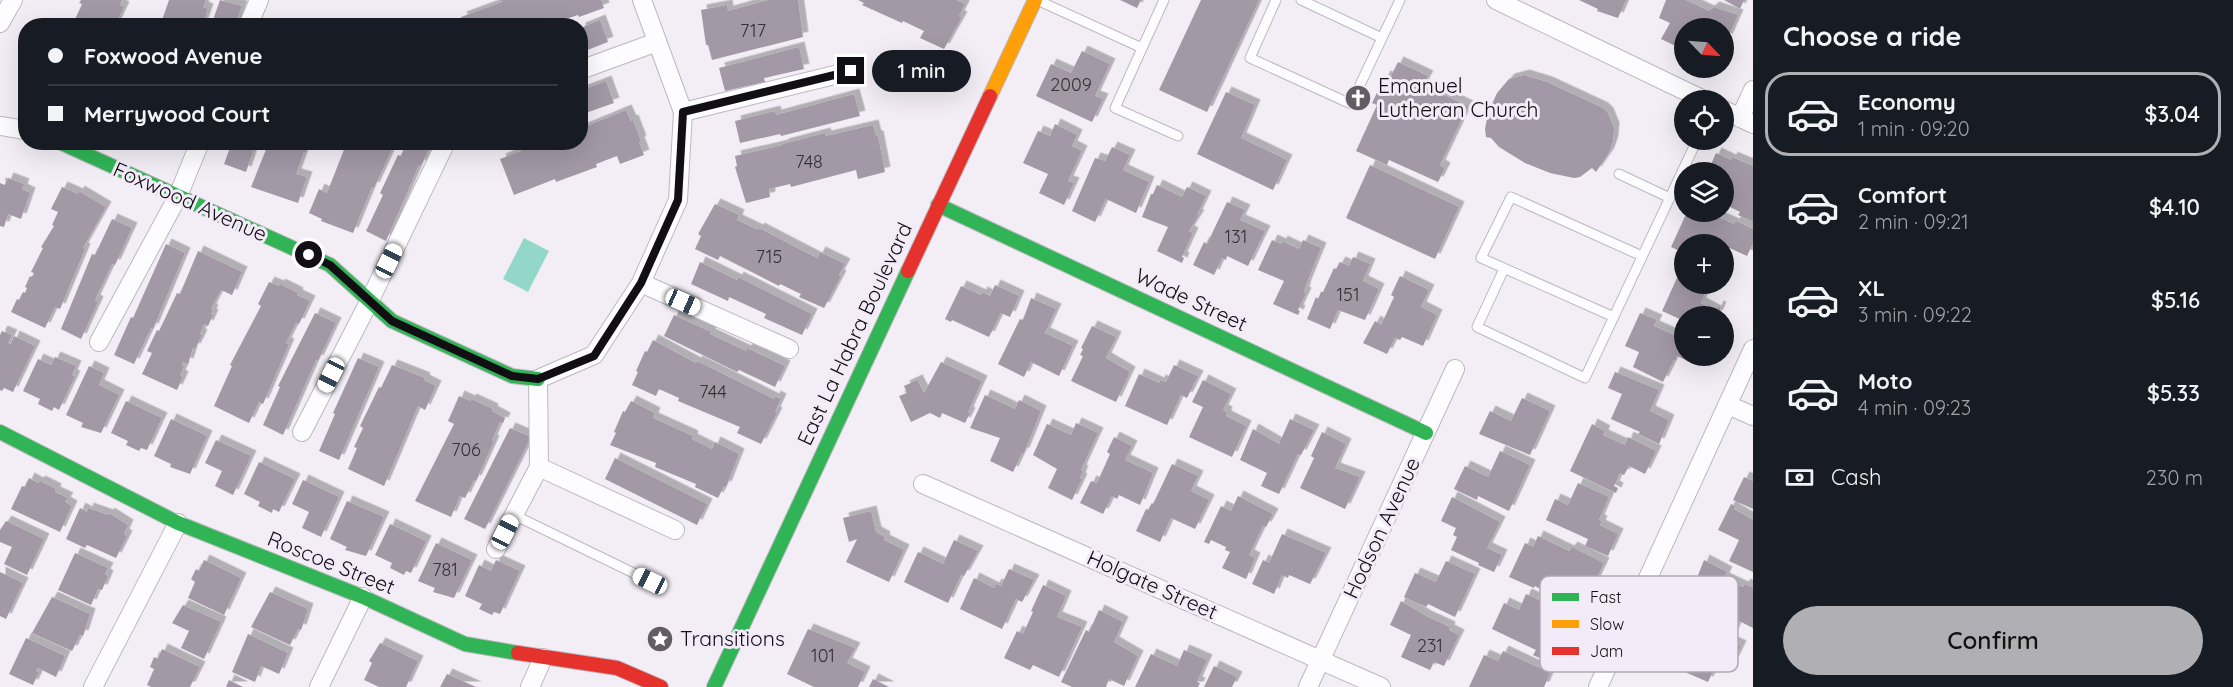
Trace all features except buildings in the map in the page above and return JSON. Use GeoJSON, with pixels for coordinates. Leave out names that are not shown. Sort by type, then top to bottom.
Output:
{"type":"FeatureCollection","features":[{"type":"Feature","properties":{"kind":"street"},"geometry":{"type":"LineString","coordinates":[[0,23],[13,0]]}},
{"type":"Feature","properties":{"kind":"street"},"geometry":{"type":"LineString","coordinates":[[251,18],[259,0]]}},
{"type":"Feature","properties":{"kind":"street"},"geometry":{"type":"LineString","coordinates":[[496,549],[539,467],[538,379],[594,356],[641,283],[678,200],[683,112],[642,0]]}},
{"type":"Feature","properties":{"kind":"street","name":"East La Habra Boulevard"},"geometry":{"type":"LineString","coordinates":[[714,687],[1036,0]]}},
{"type":"Feature","properties":{"kind":"street"},"geometry":{"type":"LineString","coordinates":[[1504,2],[1684,90]]}},
{"type":"Feature","properties":{"kind":"street"},"geometry":{"type":"LineString","coordinates":[[588,67],[657,42]]}},
{"type":"Feature","properties":{"kind":"street"},"geometry":{"type":"LineString","coordinates":[[683,112],[851,71]]}},
{"type":"Feature","properties":{"kind":"street"},"geometry":{"type":"LineString","coordinates":[[1747,121],[1753,90]]}},
{"type":"Feature","properties":{"kind":"street"},"geometry":{"type":"LineString","coordinates":[[0,126],[18,129]]}},
{"type":"Feature","properties":{"kind":"street","name":"Foxwood Avenue"},"geometry":{"type":"LineString","coordinates":[[77,150],[330,265],[392,321],[512,376],[538,379]]}},
{"type":"Feature","properties":{"kind":"street"},"geometry":{"type":"LineString","coordinates":[[99,342],[178,196],[197,150]]}},
{"type":"Feature","properties":{"kind":"street"},"geometry":{"type":"LineString","coordinates":[[302,432],[370,300],[442,150]]}},
{"type":"Feature","properties":{"kind":"street","name":"Wade Street"},"geometry":{"type":"LineString","coordinates":[[938,205],[1426,433]]}},
{"type":"Feature","properties":{"kind":"street"},"geometry":{"type":"LineString","coordinates":[[641,283],[789,349]]}},
{"type":"Feature","properties":{"kind":"street"},"geometry":{"type":"LineString","coordinates":[[1649,576],[1753,350]]}},
{"type":"Feature","properties":{"kind":"street","name":"Hodson Avenue"},"geometry":{"type":"LineString","coordinates":[[1308,687],[1455,369]]}},
{"type":"Feature","properties":{"kind":"street"},"geometry":{"type":"LineString","coordinates":[[1728,405],[1753,416]]}},
{"type":"Feature","properties":{"kind":"street","name":"Roscoe Street"},"geometry":{"type":"LineString","coordinates":[[2,437],[178,523],[363,597],[465,644],[617,668],[661,687]]}},
{"type":"Feature","properties":{"kind":"street"},"geometry":{"type":"LineString","coordinates":[[539,467],[675,530]]}},
{"type":"Feature","properties":{"kind":"street","name":"Holgate Street"},"geometry":{"type":"LineString","coordinates":[[923,484],[1381,687]]}},
{"type":"Feature","properties":{"kind":"street"},"geometry":{"type":"LineString","coordinates":[[93,687],[178,523]]}},
{"type":"Feature","properties":{"kind":"street"},"geometry":{"type":"LineString","coordinates":[[319,687],[363,597]]}},
{"type":"Feature","properties":{"kind":"street"},"geometry":{"type":"LineString","coordinates":[[530,687],[543,658]]}},
{"type":"Feature","properties":{"kind":"street"},"geometry":{"type":"LineString","coordinates":[[1598,687],[1605,672]]}},
{"type":"Feature","properties":{"kind":"lane"},"geometry":{"type":"LineString","coordinates":[[1036,0],[1143,48]]}},
{"type":"Feature","properties":{"kind":"lane"},"geometry":{"type":"LineString","coordinates":[[1164,0],[1115,108],[1178,136]]}},
{"type":"Feature","properties":{"kind":"lane"},"geometry":{"type":"LineString","coordinates":[[1276,0],[1250,58],[1351,104],[1400,0]]}},
{"type":"Feature","properties":{"kind":"lane"},"geometry":{"type":"LineString","coordinates":[[1301,0],[1382,38]]}},
{"type":"Feature","properties":{"kind":"lane"},"geometry":{"type":"LineString","coordinates":[[1504,269],[1477,327],[1585,378],[1692,150]]}},
{"type":"Feature","properties":{"kind":"lane"},"geometry":{"type":"LineString","coordinates":[[1619,174],[1670,198]]}},
{"type":"Feature","properties":{"kind":"lane"},"geometry":{"type":"LineString","coordinates":[[1614,317],[1481,258],[1511,197],[1642,256]]}},
{"type":"Feature","properties":{"kind":"lane"},"geometry":{"type":"LineString","coordinates":[[514,516],[650,581]]}},
{"type":"Feature","properties":{"kind":"shaded area"},"geometry":{"type":"Polygon","coordinates":[[[524,238],[549,251],[528,292],[503,279],[524,238]]]}},
{"type":"Feature","properties":{"kind":"traffic: fast"},"geometry":{"type":"LineString","coordinates":[[77,150],[330,265],[392,321],[512,376],[538,379]]}},
{"type":"Feature","properties":{"kind":"traffic: fast"},"geometry":{"type":"LineString","coordinates":[[938,205],[1426,433]]}},
{"type":"Feature","properties":{"kind":"traffic: fast"},"geometry":{"type":"LineString","coordinates":[[714,687],[908,271]]}},
{"type":"Feature","properties":{"kind":"traffic: fast"},"geometry":{"type":"LineString","coordinates":[[0,432],[178,523],[363,597],[465,644],[518,653]]}},
{"type":"Feature","properties":{"kind":"traffic: slow"},"geometry":{"type":"LineString","coordinates":[[990,96],[1035,0]]}},
{"type":"Feature","properties":{"kind":"traffic: jam"},"geometry":{"type":"LineString","coordinates":[[908,271],[990,96]]}},
{"type":"Feature","properties":{"kind":"traffic: jam"},"geometry":{"type":"LineString","coordinates":[[518,653],[617,668],[661,687]]}},
{"type":"Feature","properties":{"kind":"place","name":"Emanuel Lutheran Church"},"geometry":{"type":"Point","coordinates":[1358,98]}},
{"type":"Feature","properties":{"kind":"place","name":"Transitions"},"geometry":{"type":"Point","coordinates":[660,639]}},
{"type":"Feature","properties":{"kind":"route"},"geometry":{"type":"LineString","coordinates":[[309,255],[330,265],[392,321],[512,376],[538,379],[594,356],[641,283],[678,200],[683,112],[851,71]]}}]}
